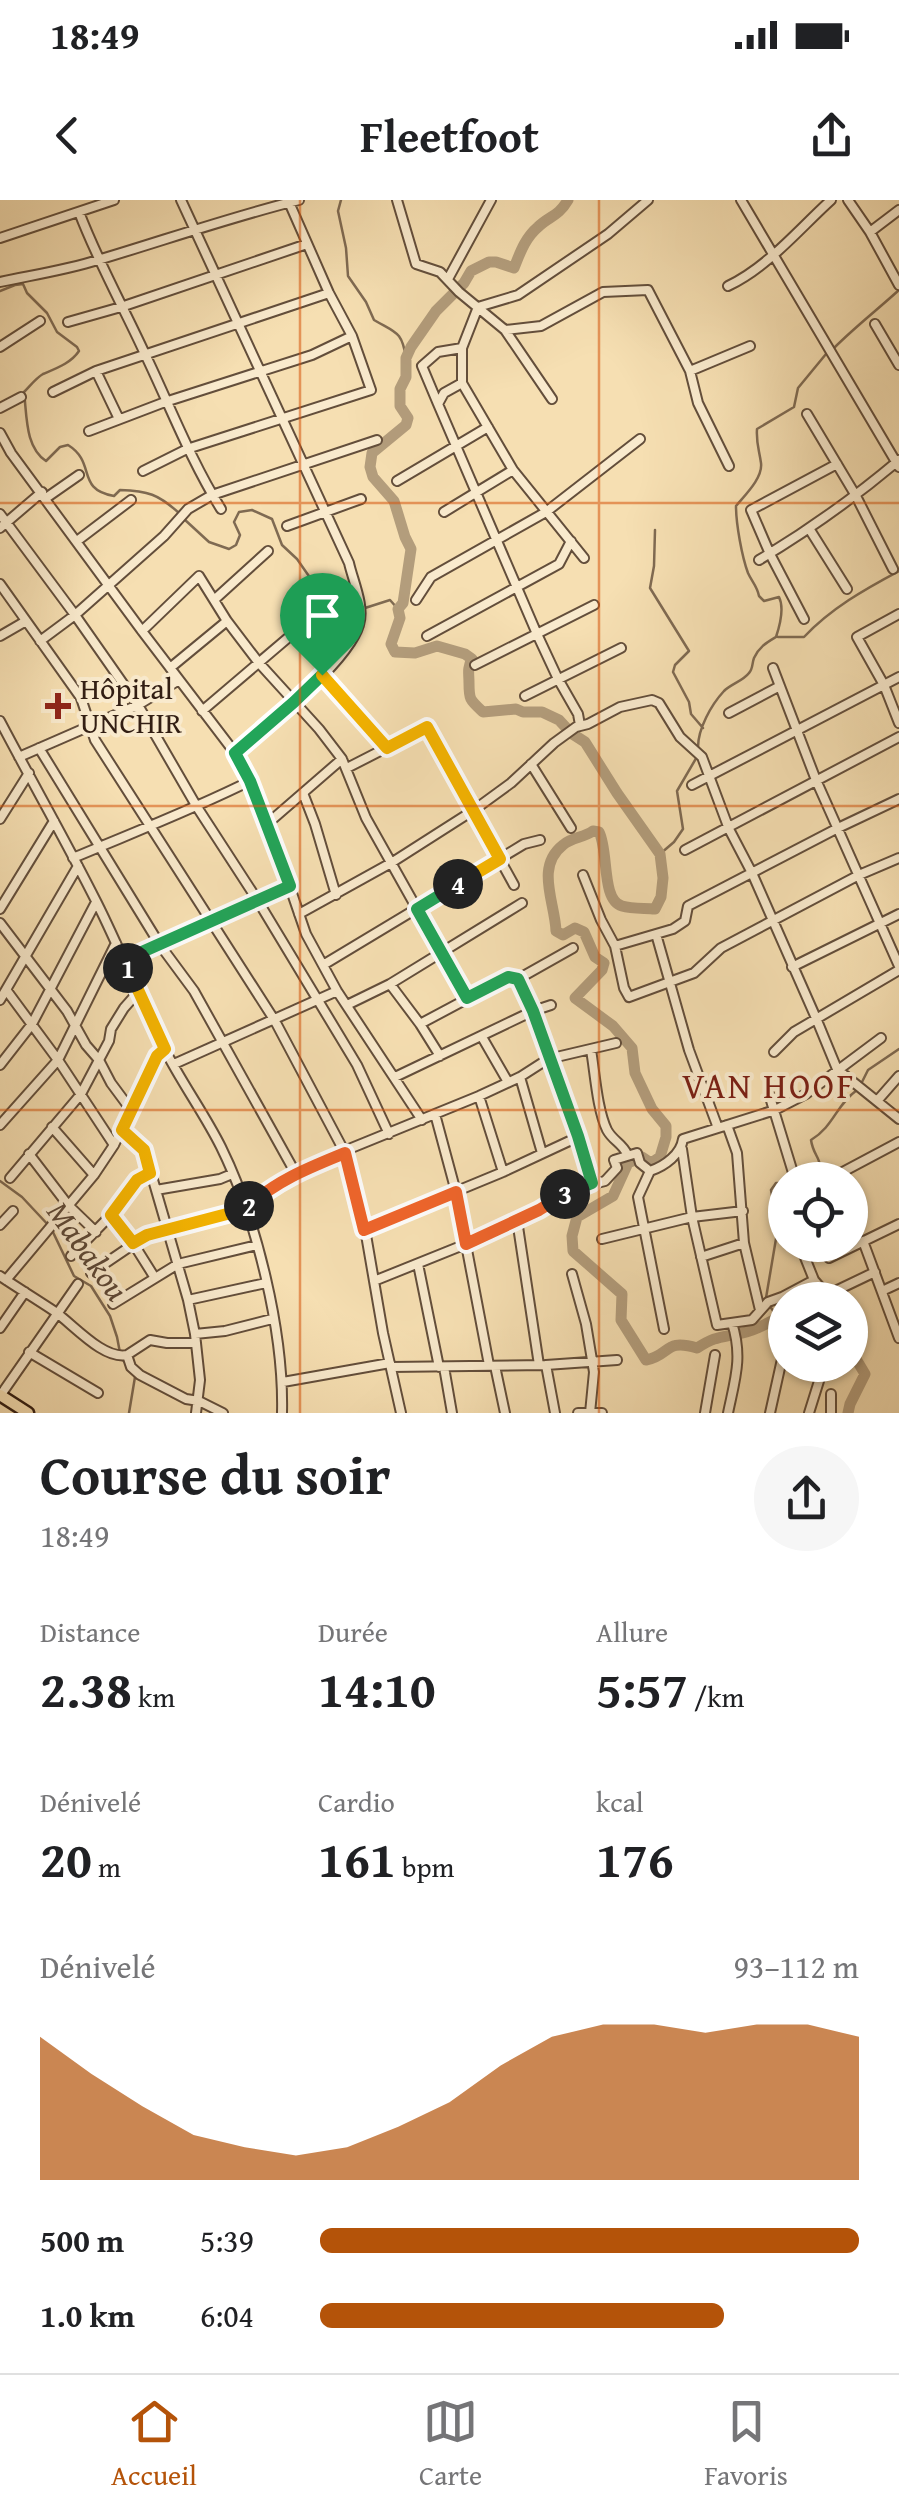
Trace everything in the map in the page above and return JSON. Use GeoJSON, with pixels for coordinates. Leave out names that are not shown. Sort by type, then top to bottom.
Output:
{"type":"FeatureCollection","features":[{"type":"Feature","properties":{"kind":"main road"},"geometry":{"type":"LineString","coordinates":[[0,1395],[28,1413]]}},
{"type":"Feature","properties":{"kind":"street"},"geometry":{"type":"LineString","coordinates":[[0,238],[114,200]]}},
{"type":"Feature","properties":{"kind":"street"},"geometry":{"type":"LineString","coordinates":[[181,200],[349,564],[360,611],[360,623],[348,647],[294,702],[235,753]]}},
{"type":"Feature","properties":{"kind":"street"},"geometry":{"type":"LineString","coordinates":[[396,200],[416,264],[440,272],[505,330],[552,399]]}},
{"type":"Feature","properties":{"kind":"street"},"geometry":{"type":"LineString","coordinates":[[454,286],[492,200]]}},
{"type":"Feature","properties":{"kind":"street"},"geometry":{"type":"LineString","coordinates":[[584,558],[513,470],[462,384],[462,348],[478,307],[518,295],[608,234],[648,200]]}},
{"type":"Feature","properties":{"kind":"street"},"geometry":{"type":"LineString","coordinates":[[742,200],[898,463],[810,530],[758,560]]}},
{"type":"Feature","properties":{"kind":"street"},"geometry":{"type":"LineString","coordinates":[[728,286],[773,254],[831,200]]}},
{"type":"Feature","properties":{"kind":"street"},"geometry":{"type":"LineString","coordinates":[[848,200],[899,285]]}},
{"type":"Feature","properties":{"kind":"street"},"geometry":{"type":"LineString","coordinates":[[0,282],[98,260],[292,201],[307,244],[352,336],[371,390],[187,449],[143,471]]}},
{"type":"Feature","properties":{"kind":"street"},"geometry":{"type":"LineString","coordinates":[[870,232],[899,210]]}},
{"type":"Feature","properties":{"kind":"street"},"geometry":{"type":"LineString","coordinates":[[79,212],[187,449],[221,509]]}},
{"type":"Feature","properties":{"kind":"street"},"geometry":{"type":"LineString","coordinates":[[68,322],[307,244]]}},
{"type":"Feature","properties":{"kind":"street"},"geometry":{"type":"LineString","coordinates":[[505,330],[541,326],[603,292],[648,290],[690,371],[698,404],[729,466]]}},
{"type":"Feature","properties":{"kind":"street"},"geometry":{"type":"LineString","coordinates":[[53,392],[96,371],[329,293]]}},
{"type":"Feature","properties":{"kind":"street"},"geometry":{"type":"LineString","coordinates":[[0,347],[40,320]]}},
{"type":"Feature","properties":{"kind":"street"},"geometry":{"type":"LineString","coordinates":[[875,324],[899,365]]}},
{"type":"Feature","properties":{"kind":"street"},"geometry":{"type":"LineString","coordinates":[[89,430],[312,354],[352,336]]}},
{"type":"Feature","properties":{"kind":"street"},"geometry":{"type":"LineString","coordinates":[[690,371],[750,346]]}},
{"type":"Feature","properties":{"kind":"street"},"geometry":{"type":"LineString","coordinates":[[462,348],[438,352],[422,366],[537,634],[578,714],[578,726]]}},
{"type":"Feature","properties":{"kind":"street"},"geometry":{"type":"LineString","coordinates":[[96,371],[119,419]]}},
{"type":"Feature","properties":{"kind":"street"},"geometry":{"type":"LineString","coordinates":[[438,404],[444,393],[462,384]]}},
{"type":"Feature","properties":{"kind":"street"},"geometry":{"type":"LineString","coordinates":[[0,408],[21,398]]}},
{"type":"Feature","properties":{"kind":"street"},"geometry":{"type":"LineString","coordinates":[[807,414],[856,496],[893,569]]}},
{"type":"Feature","properties":{"kind":"street"},"geometry":{"type":"LineString","coordinates":[[397,481],[488,427]]}},
{"type":"Feature","properties":{"kind":"street"},"geometry":{"type":"LineString","coordinates":[[0,433],[235,753],[250,781],[299,914],[323,964],[422,1120]]}},
{"type":"Feature","properties":{"kind":"street"},"geometry":{"type":"LineString","coordinates":[[416,600],[431,577],[546,512],[640,439]]}},
{"type":"Feature","properties":{"kind":"street"},"geometry":{"type":"LineString","coordinates":[[40,641],[75,615],[188,508],[212,495],[377,440]]}},
{"type":"Feature","properties":{"kind":"street"},"geometry":{"type":"LineString","coordinates":[[804,619],[750,510],[837,464]]}},
{"type":"Feature","properties":{"kind":"street"},"geometry":{"type":"LineString","coordinates":[[444,512],[513,470]]}},
{"type":"Feature","properties":{"kind":"street"},"geometry":{"type":"LineString","coordinates":[[3,525],[79,475]]}},
{"type":"Feature","properties":{"kind":"street"},"geometry":{"type":"LineString","coordinates":[[287,526],[361,499]]}},
{"type":"Feature","properties":{"kind":"street"},"geometry":{"type":"LineString","coordinates":[[78,541],[130,500]]}},
{"type":"Feature","properties":{"kind":"street"},"geometry":{"type":"LineString","coordinates":[[0,514],[3,525],[75,615],[138,706],[358,1065],[389,1134]]}},
{"type":"Feature","properties":{"kind":"street"},"geometry":{"type":"LineString","coordinates":[[810,530],[847,589]]}},
{"type":"Feature","properties":{"kind":"street"},"geometry":{"type":"LineString","coordinates":[[428,636],[559,564],[571,541]]}},
{"type":"Feature","properties":{"kind":"street"},"geometry":{"type":"LineString","coordinates":[[214,600],[268,551]]}},
{"type":"Feature","properties":{"kind":"street"},"geometry":{"type":"LineString","coordinates":[[142,631],[199,576],[259,663],[342,759],[366,818],[467,998]]}},
{"type":"Feature","properties":{"kind":"street"},"geometry":{"type":"LineString","coordinates":[[0,584],[81,698],[95,740],[275,1021],[345,1152],[402,1413]]}},
{"type":"Feature","properties":{"kind":"street"},"geometry":{"type":"LineString","coordinates":[[474,665],[594,605]]}},
{"type":"Feature","properties":{"kind":"street"},"geometry":{"type":"LineString","coordinates":[[202,711],[323,608]]}},
{"type":"Feature","properties":{"kind":"street"},"geometry":{"type":"LineString","coordinates":[[899,614],[856,638],[884,685],[899,723]]}},
{"type":"Feature","properties":{"kind":"street"},"geometry":{"type":"LineString","coordinates":[[0,636],[26,621]]}},
{"type":"Feature","properties":{"kind":"street"},"geometry":{"type":"LineString","coordinates":[[170,668],[228,622]]}},
{"type":"Feature","properties":{"kind":"street"},"geometry":{"type":"LineString","coordinates":[[525,696],[621,648]]}},
{"type":"Feature","properties":{"kind":"street"},"geometry":{"type":"LineString","coordinates":[[773,668],[816,780],[899,968],[794,1032],[774,1052]]}},
{"type":"Feature","properties":{"kind":"street"},"geometry":{"type":"LineString","coordinates":[[322,675],[387,748]]}},
{"type":"Feature","properties":{"kind":"street"},"geometry":{"type":"LineString","coordinates":[[692,785],[899,677]]}},
{"type":"Feature","properties":{"kind":"street"},"geometry":{"type":"LineString","coordinates":[[19,756],[138,706],[178,680]]}},
{"type":"Feature","properties":{"kind":"street"},"geometry":{"type":"LineString","coordinates":[[729,713],[780,686]]}},
{"type":"Feature","properties":{"kind":"street"},"geometry":{"type":"LineString","coordinates":[[299,914],[391,863],[474,810],[578,726],[620,707],[652,700],[680,737],[699,754],[836,1069],[899,1119]]}},
{"type":"Feature","properties":{"kind":"street"},"geometry":{"type":"LineString","coordinates":[[0,721],[3,735],[29,773],[96,902],[165,1049],[221,1147],[246,1209],[266,1283],[280,1354],[282,1413]]}},
{"type":"Feature","properties":{"kind":"street"},"geometry":{"type":"LineString","coordinates":[[346,768],[427,727],[514,885]]}},
{"type":"Feature","properties":{"kind":"street"},"geometry":{"type":"LineString","coordinates":[[684,850],[899,737]]}},
{"type":"Feature","properties":{"kind":"street"},"geometry":{"type":"LineString","coordinates":[[38,748],[160,945],[194,991],[296,1174]]}},
{"type":"Feature","properties":{"kind":"street"},"geometry":{"type":"LineString","coordinates":[[267,824],[342,759]]}},
{"type":"Feature","properties":{"kind":"street"},"geometry":{"type":"LineString","coordinates":[[532,764],[571,828]]}},
{"type":"Feature","properties":{"kind":"street"},"geometry":{"type":"LineString","coordinates":[[0,819],[29,773]]}},
{"type":"Feature","properties":{"kind":"street"},"geometry":{"type":"LineString","coordinates":[[0,1000],[75,862],[101,846],[198,807],[250,781]]}},
{"type":"Feature","properties":{"kind":"street"},"geometry":{"type":"LineString","coordinates":[[303,793],[336,895]]}},
{"type":"Feature","properties":{"kind":"street"},"geometry":{"type":"LineString","coordinates":[[616,946],[673,929],[685,921],[688,906],[899,799]]}},
{"type":"Feature","properties":{"kind":"street"},"geometry":{"type":"LineString","coordinates":[[0,909],[54,821]]}},
{"type":"Feature","properties":{"kind":"street"},"geometry":{"type":"LineString","coordinates":[[323,964],[524,844],[540,840]]}},
{"type":"Feature","properties":{"kind":"street"},"geometry":{"type":"LineString","coordinates":[[583,876],[616,946],[629,997],[694,973],[721,948],[899,858]]}},
{"type":"Feature","properties":{"kind":"street"},"geometry":{"type":"LineString","coordinates":[[124,960],[290,886]]}},
{"type":"Feature","properties":{"kind":"street"},"geometry":{"type":"LineString","coordinates":[[0,1065],[32,1024],[96,902]]}},
{"type":"Feature","properties":{"kind":"street"},"geometry":{"type":"LineString","coordinates":[[347,1006],[522,903]]}},
{"type":"Feature","properties":{"kind":"street"},"geometry":{"type":"LineString","coordinates":[[792,967],[899,914]]}},
{"type":"Feature","properties":{"kind":"street"},"geometry":{"type":"LineString","coordinates":[[0,923],[51,989],[131,1110]]}},
{"type":"Feature","properties":{"kind":"street"},"geometry":{"type":"LineString","coordinates":[[656,934],[689,1050],[737,1154],[744,1243],[764,1305]]}},
{"type":"Feature","properties":{"kind":"street"},"geometry":{"type":"LineString","coordinates":[[0,1126],[58,1060],[116,943]]}},
{"type":"Feature","properties":{"kind":"street"},"geometry":{"type":"LineString","coordinates":[[420,1024],[508,977],[518,979],[573,948]]}},
{"type":"Feature","properties":{"kind":"street"},"geometry":{"type":"LineString","coordinates":[[518,979],[533,1011],[592,1183]]}},
{"type":"Feature","properties":{"kind":"street"},"geometry":{"type":"LineString","coordinates":[[390,984],[440,1056]]}},
{"type":"Feature","properties":{"kind":"street"},"geometry":{"type":"LineString","coordinates":[[7,990],[114,1144]]}},
{"type":"Feature","properties":{"kind":"street"},"geometry":{"type":"LineString","coordinates":[[10,1178],[81,1094],[109,1041],[111,1029],[139,991]]}},
{"type":"Feature","properties":{"kind":"street"},"geometry":{"type":"LineString","coordinates":[[174,1064],[338,991]]}},
{"type":"Feature","properties":{"kind":"street"},"geometry":{"type":"LineString","coordinates":[[395,1077],[533,1011],[552,1006]]}},
{"type":"Feature","properties":{"kind":"street"},"geometry":{"type":"LineString","coordinates":[[482,1037],[508,1082]]}},
{"type":"Feature","properties":{"kind":"street"},"geometry":{"type":"LineString","coordinates":[[814,1280],[764,1305],[752,1320],[718,1325],[692,1216],[682,1149],[684,1139],[775,1110],[806,1094],[882,1038]]}},
{"type":"Feature","properties":{"kind":"street"},"geometry":{"type":"LineString","coordinates":[[91,1273],[147,1235],[246,1209],[296,1174],[479,1096],[548,1059],[616,1042]]}},
{"type":"Feature","properties":{"kind":"street"},"geometry":{"type":"LineString","coordinates":[[165,1049],[157,1056],[122,1130],[94,1175],[51,1228],[2,1277],[95,1344],[123,1356],[140,1375],[223,1413]]}},
{"type":"Feature","properties":{"kind":"street"},"geometry":{"type":"LineString","coordinates":[[591,1050],[605,1126],[627,1154]]}},
{"type":"Feature","properties":{"kind":"street"},"geometry":{"type":"LineString","coordinates":[[877,1102],[899,1076]]}},
{"type":"Feature","properties":{"kind":"street"},"geometry":{"type":"LineString","coordinates":[[520,1077],[542,1153]]}},
{"type":"Feature","properties":{"kind":"street"},"geometry":{"type":"LineString","coordinates":[[769,1094],[790,1162]]}},
{"type":"Feature","properties":{"kind":"street"},"geometry":{"type":"LineString","coordinates":[[479,1096],[502,1172]]}},
{"type":"Feature","properties":{"kind":"street"},"geometry":{"type":"LineString","coordinates":[[434,1114],[456,1192],[505,1413]]}},
{"type":"Feature","properties":{"kind":"street"},"geometry":{"type":"LineString","coordinates":[[52,1127],[94,1175]]}},
{"type":"Feature","properties":{"kind":"street"},"geometry":{"type":"LineString","coordinates":[[122,1130],[144,1150],[188,1300],[200,1380],[196,1413]]}},
{"type":"Feature","properties":{"kind":"street"},"geometry":{"type":"LineString","coordinates":[[364,1230],[578,1136]]}},
{"type":"Feature","properties":{"kind":"street"},"geometry":{"type":"LineString","coordinates":[[861,1162],[899,1142]]}},
{"type":"Feature","properties":{"kind":"street"},"geometry":{"type":"LineString","coordinates":[[664,1329],[638,1197],[650,1171],[660,1168],[682,1149]]}},
{"type":"Feature","properties":{"kind":"street"},"geometry":{"type":"LineString","coordinates":[[29,1154],[68,1205],[96,1232]]}},
{"type":"Feature","properties":{"kind":"street"},"geometry":{"type":"LineString","coordinates":[[374,1282],[466,1244],[573,1189],[610,1178],[617,1168],[614,1160],[627,1154],[639,1158],[650,1171]]}},
{"type":"Feature","properties":{"kind":"street"},"geometry":{"type":"LineString","coordinates":[[71,1256],[111,1215],[137,1180],[150,1173]]}},
{"type":"Feature","properties":{"kind":"street"},"geometry":{"type":"LineString","coordinates":[[156,1190],[232,1174]]}},
{"type":"Feature","properties":{"kind":"street"},"geometry":{"type":"LineString","coordinates":[[0,1225],[13,1210]]}},
{"type":"Feature","properties":{"kind":"street"},"geometry":{"type":"LineString","coordinates":[[602,1240],[692,1216],[742,1211]]}},
{"type":"Feature","properties":{"kind":"street"},"geometry":{"type":"LineString","coordinates":[[111,1215],[154,1278]]}},
{"type":"Feature","properties":{"kind":"street"},"geometry":{"type":"LineString","coordinates":[[517,1220],[555,1413]]}},
{"type":"Feature","properties":{"kind":"street"},"geometry":{"type":"LineString","coordinates":[[868,1240],[899,1224]]}},
{"type":"Feature","properties":{"kind":"street"},"geometry":{"type":"LineString","coordinates":[[701,1257],[744,1243]]}},
{"type":"Feature","properties":{"kind":"street"},"geometry":{"type":"LineString","coordinates":[[113,1304],[178,1264],[256,1245]]}},
{"type":"Feature","properties":{"kind":"street"},"geometry":{"type":"LineString","coordinates":[[868,1253],[896,1319],[899,1338]]}},
{"type":"Feature","properties":{"kind":"street"},"geometry":{"type":"LineString","coordinates":[[807,1262],[826,1295],[875,1272]]}},
{"type":"Feature","properties":{"kind":"street"},"geometry":{"type":"LineString","coordinates":[[418,1264],[452,1413]]}},
{"type":"Feature","properties":{"kind":"street"},"geometry":{"type":"LineString","coordinates":[[572,1274],[594,1372],[590,1413]]}},
{"type":"Feature","properties":{"kind":"street"},"geometry":{"type":"LineString","coordinates":[[188,1300],[266,1283]]}},
{"type":"Feature","properties":{"kind":"street"},"geometry":{"type":"LineString","coordinates":[[882,1291],[899,1283]]}},
{"type":"Feature","properties":{"kind":"street"},"geometry":{"type":"LineString","coordinates":[[0,1395],[78,1284]]}},
{"type":"Feature","properties":{"kind":"street"},"geometry":{"type":"LineString","coordinates":[[0,1328],[25,1292]]}},
{"type":"Feature","properties":{"kind":"street"},"geometry":{"type":"LineString","coordinates":[[123,1356],[150,1340],[167,1343],[272,1319]]}},
{"type":"Feature","properties":{"kind":"street"},"geometry":{"type":"LineString","coordinates":[[728,1413],[739,1358],[733,1325]]}},
{"type":"Feature","properties":{"kind":"street"},"geometry":{"type":"LineString","coordinates":[[28,1352],[98,1393]]}},
{"type":"Feature","properties":{"kind":"street"},"geometry":{"type":"LineString","coordinates":[[705,1413],[714,1355]]}},
{"type":"Feature","properties":{"kind":"street"},"geometry":{"type":"LineString","coordinates":[[283,1382],[391,1365],[543,1365],[617,1360]]}},
{"type":"Feature","properties":{"kind":"street"},"geometry":{"type":"LineString","coordinates":[[770,1413],[777,1382]]}},
{"type":"Feature","properties":{"kind":"street"},"geometry":{"type":"LineString","coordinates":[[809,1413],[819,1382]]}},
{"type":"Feature","properties":{"kind":"street"},"geometry":{"type":"LineString","coordinates":[[831,1394],[832,1413]]}},
{"type":"Feature","properties":{"kind":"street"},"geometry":{"type":"LineString","coordinates":[[578,1413],[602,1413]]}},
{"type":"Feature","properties":{"kind":"waterway"},"geometry":{"type":"LineString","coordinates":[[341,200],[338,211],[348,276],[374,320],[400,338],[406,358]]}},
{"type":"Feature","properties":{"kind":"waterway"},"geometry":{"type":"LineString","coordinates":[[568,200],[530,236],[514,268],[489,262],[471,271],[436,311],[406,358],[406,377],[400,389],[400,406],[408,418],[406,425],[372,453],[370,467],[373,477],[394,501],[411,549],[403,603],[398,609],[400,618],[391,644],[395,652],[415,653],[437,646],[472,659],[470,696],[483,712],[516,709],[542,712],[559,720],[585,742],[660,854],[663,878],[655,909],[626,907],[615,902],[608,885],[599,832],[566,842],[550,864],[556,931],[563,935],[575,928],[584,932],[595,957],[604,963],[575,998],[613,1026],[632,1048],[635,1073],[652,1109],[666,1126],[660,1157],[651,1163],[642,1157],[628,1163],[613,1196],[577,1217],[573,1251],[622,1294],[621,1320],[646,1360],[673,1346],[697,1348],[768,1322]]}},
{"type":"Feature","properties":{"kind":"waterway"},"geometry":{"type":"LineString","coordinates":[[0,291],[23,284],[57,332],[79,351],[68,362],[40,376],[24,392],[28,430],[39,455],[46,461],[60,447],[68,445],[82,460],[94,488],[102,493],[145,493],[179,513]]}},
{"type":"Feature","properties":{"kind":"waterway"},"geometry":{"type":"LineString","coordinates":[[834,348],[899,290]]}},
{"type":"Feature","properties":{"kind":"waterway"},"geometry":{"type":"LineString","coordinates":[[698,747],[714,703],[750,671],[758,651],[776,637],[780,622],[779,597],[764,601],[748,573],[737,522],[736,506],[761,469],[757,429],[794,407],[798,388],[826,354]]}},
{"type":"Feature","properties":{"kind":"waterway"},"geometry":{"type":"LineString","coordinates":[[184,519],[209,542],[229,549],[236,545],[240,535],[234,522],[239,512],[252,510],[272,519],[282,545],[320,592],[351,612],[358,611]]}},
{"type":"Feature","properties":{"kind":"waterway"},"geometry":{"type":"LineString","coordinates":[[655,530],[650,588],[689,651],[673,672],[691,714],[703,728]]}},
{"type":"Feature","properties":{"kind":"waterway"},"geometry":{"type":"LineString","coordinates":[[778,637],[804,637],[861,592],[899,571]]}},
{"type":"Feature","properties":{"kind":"waterway"},"geometry":{"type":"LineString","coordinates":[[365,608],[390,600],[398,609]]}},
{"type":"Feature","properties":{"kind":"waterway"},"geometry":{"type":"LineString","coordinates":[[660,854],[683,829],[677,791],[698,755]]}},
{"type":"Feature","properties":{"kind":"waterway"},"geometry":{"type":"LineString","coordinates":[[861,1084],[868,1070],[899,1049]]}},
{"type":"Feature","properties":{"kind":"waterway"},"geometry":{"type":"LineString","coordinates":[[819,1162],[811,1140],[857,1090]]}},
{"type":"Feature","properties":{"kind":"waterway","name":"Mabakou"},"geometry":{"type":"LineString","coordinates":[[0,1181],[22,1197],[51,1228],[74,1276],[91,1286],[110,1316],[125,1362]]}},
{"type":"Feature","properties":{"kind":"waterway"},"geometry":{"type":"LineString","coordinates":[[766,1298],[772,1262]]}},
{"type":"Feature","properties":{"kind":"waterway","name":"Mabakou"},"geometry":{"type":"LineString","coordinates":[[129,1413],[135,1377]]}},
{"type":"Feature","properties":{"kind":"waterway"},"geometry":{"type":"LineString","coordinates":[[848,1413],[861,1382]]}},
{"type":"Feature","properties":{"kind":"place","name":"Hôpital UNCHIR"},"geometry":{"type":"Point","coordinates":[58,706]}},
{"type":"Feature","properties":{"kind":"district","name":"VAN HOOF"},"geometry":{"type":"Point","coordinates":[769,1086]}},
{"type":"Feature","properties":{"kind":"route"},"geometry":{"type":"LineString","coordinates":[[322,675],[387,748],[427,727],[474,810],[500,859],[417,909],[467,998],[508,977],[518,979],[533,1011],[592,1183],[466,1244],[456,1192],[364,1230],[345,1153],[296,1174],[246,1209],[167,1228],[133,1243],[111,1215],[137,1180],[150,1173],[144,1150],[122,1130],[157,1056],[165,1049],[124,960],[290,886],[250,781],[235,753],[322,675]]}}]}
